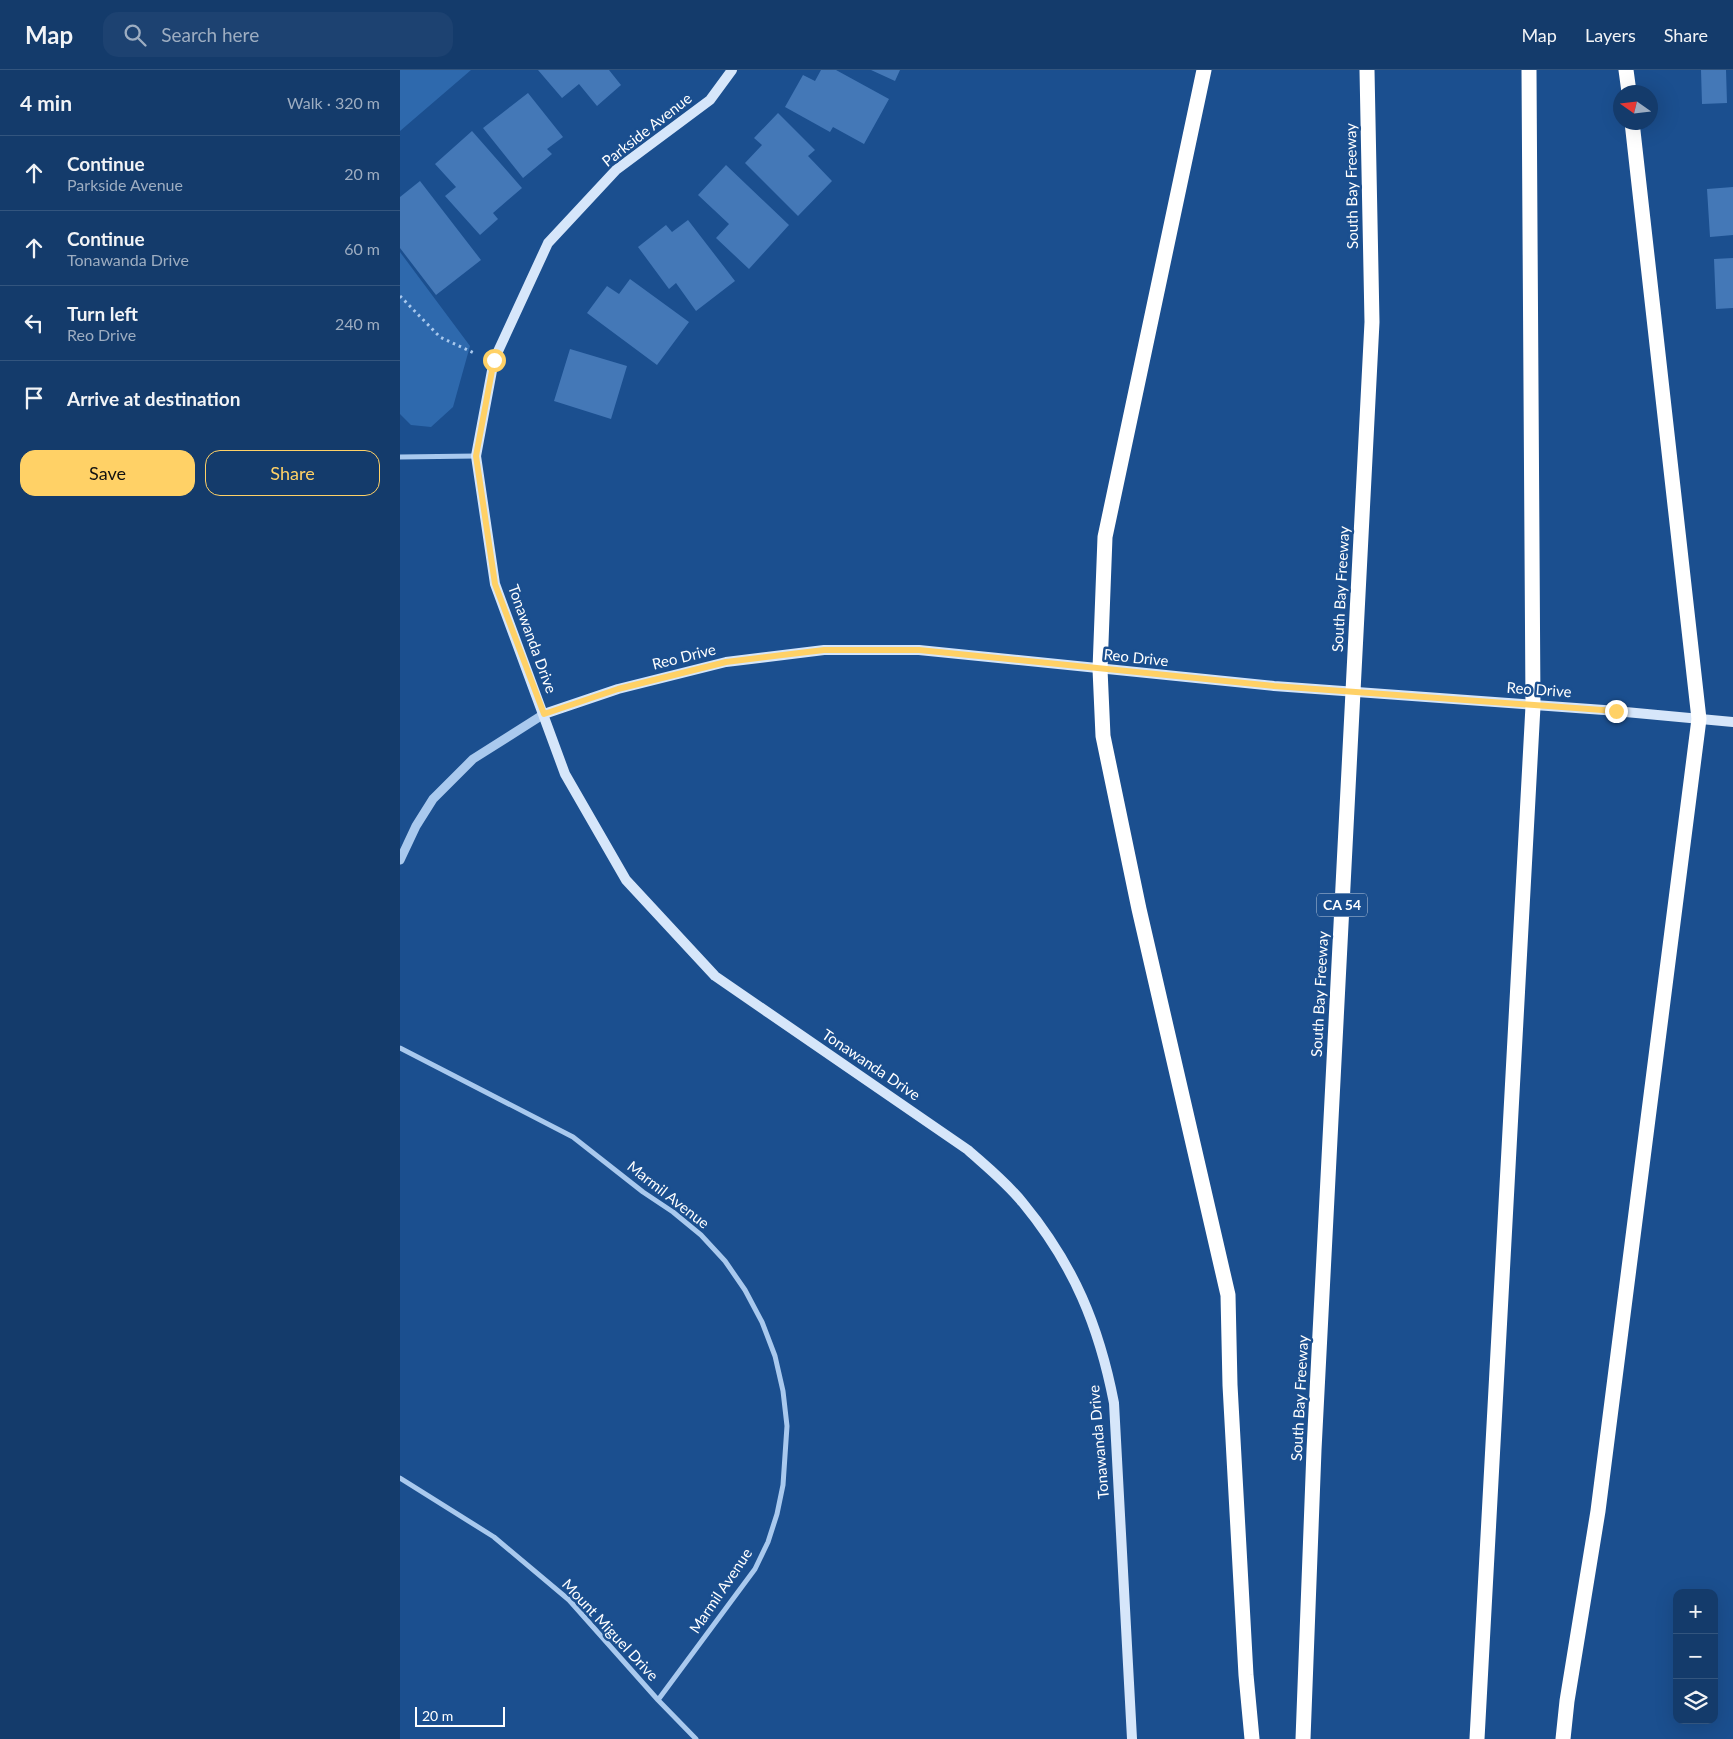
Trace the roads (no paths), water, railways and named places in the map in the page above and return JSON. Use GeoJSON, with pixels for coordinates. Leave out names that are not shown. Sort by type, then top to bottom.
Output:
{"type":"FeatureCollection","features":[{"type":"Feature","properties":{"kind":"highway"},"geometry":{"type":"LineString","coordinates":[[1204,70],[1105,537],[1100,669],[1103,736],[1142,919],[1228,1295],[1230,1385],[1246,1675],[1252,1739]]}},
{"type":"Feature","properties":{"kind":"highway","name":"South Bay Freeway"},"geometry":{"type":"LineString","coordinates":[[1303,1739],[1314,1450],[1372,322],[1367,70]]}},
{"type":"Feature","properties":{"kind":"highway"},"geometry":{"type":"LineString","coordinates":[[1477,1739],[1533,706],[1529,70]]}},
{"type":"Feature","properties":{"kind":"highway"},"geometry":{"type":"LineString","coordinates":[[1626,70],[1628,85]]}},
{"type":"Feature","properties":{"kind":"highway"},"geometry":{"type":"LineString","coordinates":[[1563,1739],[1567,1702],[1598,1511],[1698,719],[1633,130]]}},
{"type":"Feature","properties":{"kind":"main road","name":"Parkside Avenue"},"geometry":{"type":"LineString","coordinates":[[476,456],[494,360],[548,243],[616,170],[710,100],[732,70]]}},
{"type":"Feature","properties":{"kind":"main road","name":"Tonawanda Drive"},"geometry":{"type":"LineString","coordinates":[[476,456],[495,584],[565,774],[626,880],[715,976],[968,1150],[997,1175],[1046,1232],[1066,1263],[1083,1296],[1107,1367],[1114,1404],[1132,1739]]}},
{"type":"Feature","properties":{"kind":"main road","name":"Reo Drive"},"geometry":{"type":"LineString","coordinates":[[544,714],[618,689],[726,662],[824,650],[919,650],[1274,686],[1604,710],[1733,722]]}},
{"type":"Feature","properties":{"kind":"street"},"geometry":{"type":"LineString","coordinates":[[400,458],[476,456]]}},
{"type":"Feature","properties":{"kind":"street"},"geometry":{"type":"LineString","coordinates":[[400,860],[416,826],[433,799],[473,759],[544,714]]}},
{"type":"Feature","properties":{"kind":"street","name":"Marmil Avenue"},"geometry":{"type":"LineString","coordinates":[[400,1048],[572,1137],[643,1192],[673,1212],[701,1235],[725,1261],[745,1290],[762,1322],[775,1356],[783,1391],[787,1426],[783,1485],[776,1514],[768,1542],[755,1568],[658,1700]]}},
{"type":"Feature","properties":{"kind":"street","name":"Mount Miguel Drive"},"geometry":{"type":"LineString","coordinates":[[400,1478],[494,1537],[569,1600],[658,1700],[696,1739]]}}]}
